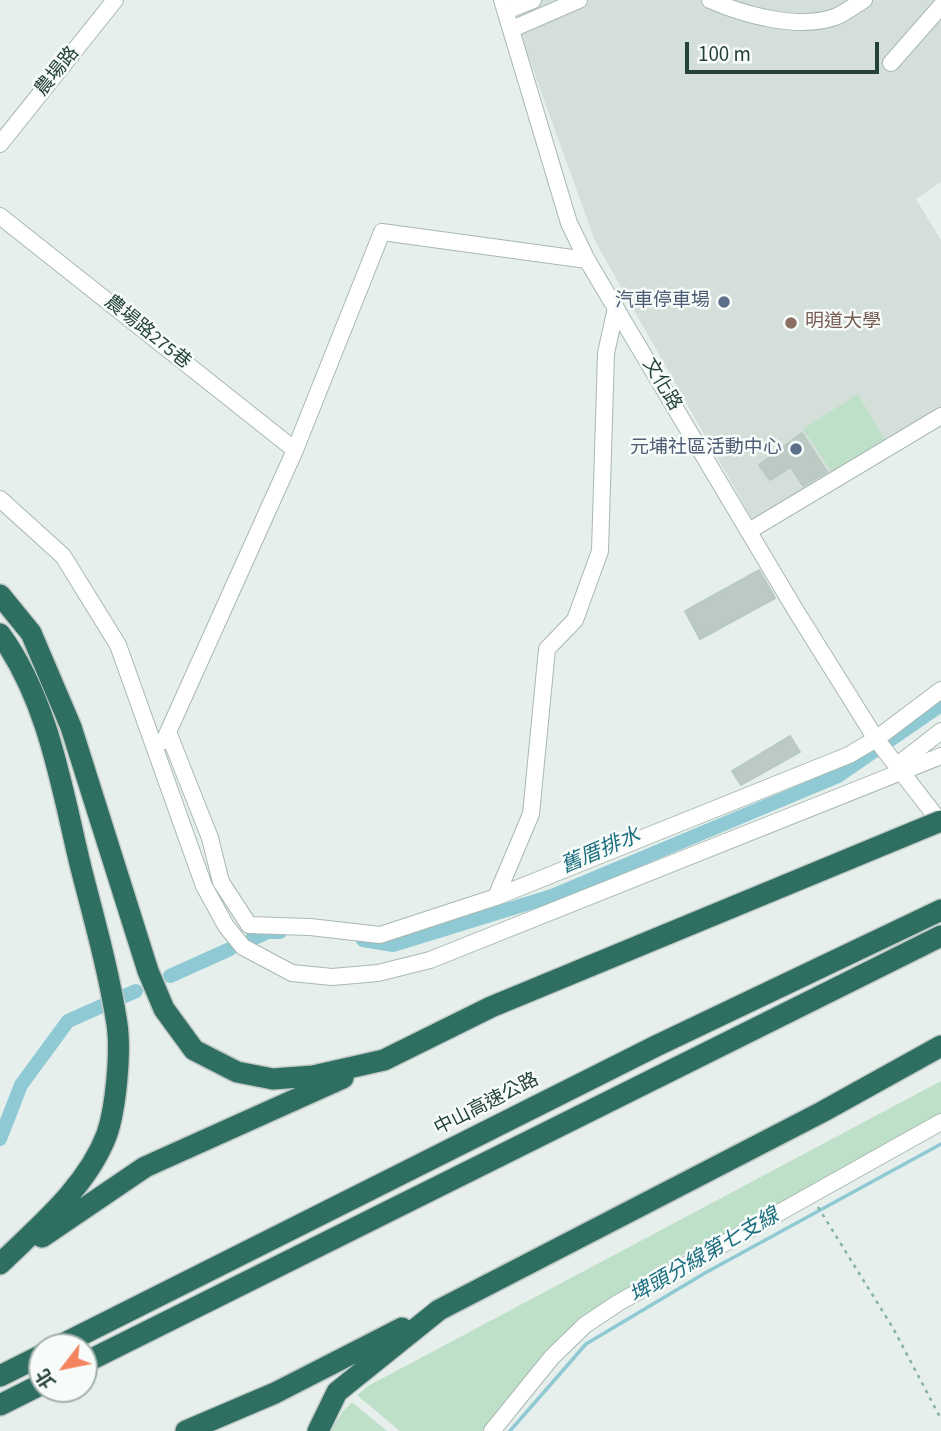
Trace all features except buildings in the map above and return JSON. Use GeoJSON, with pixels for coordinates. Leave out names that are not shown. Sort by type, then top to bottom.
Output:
{"type":"FeatureCollection","features":[{"type":"Feature","properties":{"kind":"highway"},"geometry":{"type":"LineString","coordinates":[[0,596],[31,634],[52,681],[71,727],[148,971],[164,1009],[194,1049],[237,1072],[273,1079],[313,1076],[384,1060]]}},
{"type":"Feature","properties":{"kind":"highway"},"geometry":{"type":"LineString","coordinates":[[0,634],[27,683],[48,734],[117,1026],[117,1085],[107,1134],[77,1188],[0,1266]]}},
{"type":"Feature","properties":{"kind":"highway"},"geometry":{"type":"LineString","coordinates":[[0,1266],[145,1167],[384,1060],[491,1007],[941,822]]}},
{"type":"Feature","properties":{"kind":"highway","name":"中山高速公路"},"geometry":{"type":"LineString","coordinates":[[85,1333],[656,1046],[941,910]]}},
{"type":"Feature","properties":{"kind":"highway"},"geometry":{"type":"LineString","coordinates":[[98,1356],[941,936]]}},
{"type":"Feature","properties":{"kind":"highway"},"geometry":{"type":"LineString","coordinates":[[186,1431],[275,1393],[439,1310],[822,1112],[941,1046]]}},
{"type":"Feature","properties":{"kind":"highway"},"geometry":{"type":"LineString","coordinates":[[318,1431],[337,1392],[439,1310]]}},
{"type":"Feature","properties":{"kind":"highway"},"geometry":{"type":"LineString","coordinates":[[0,1376],[28,1361]]}},
{"type":"Feature","properties":{"kind":"highway"},"geometry":{"type":"LineString","coordinates":[[0,1405],[28,1391]]}},
{"type":"Feature","properties":{"kind":"street","name":"農場路"},"geometry":{"type":"LineString","coordinates":[[0,144],[115,0]]}},
{"type":"Feature","properties":{"kind":"street"},"geometry":{"type":"LineString","coordinates":[[504,6],[533,0]]}},
{"type":"Feature","properties":{"kind":"street"},"geometry":{"type":"LineString","coordinates":[[512,29],[579,0]]}},
{"type":"Feature","properties":{"kind":"street"},"geometry":{"type":"LineString","coordinates":[[710,0],[788,23],[834,17],[864,0]]}},
{"type":"Feature","properties":{"kind":"street","name":"文化路"},"geometry":{"type":"LineString","coordinates":[[504,6],[569,223],[587,260],[749,531],[878,741],[897,766]]}},
{"type":"Feature","properties":{"kind":"street"},"geometry":{"type":"LineString","coordinates":[[891,63],[941,6]]}},
{"type":"Feature","properties":{"kind":"street","name":"農場路275巷"},"geometry":{"type":"LineString","coordinates":[[0,216],[295,450]]}},
{"type":"Feature","properties":{"kind":"street"},"geometry":{"type":"LineString","coordinates":[[157,756],[295,450],[382,232],[587,260]]}},
{"type":"Feature","properties":{"kind":"street"},"geometry":{"type":"LineString","coordinates":[[496,897],[531,814],[547,649],[575,620],[600,551],[606,353],[615,308]]}},
{"type":"Feature","properties":{"kind":"street"},"geometry":{"type":"LineString","coordinates":[[749,531],[941,416]]}},
{"type":"Feature","properties":{"kind":"street"},"geometry":{"type":"LineString","coordinates":[[0,499],[63,556],[118,645],[204,886],[226,926],[243,947],[292,973],[332,977],[378,973],[430,960],[897,766],[941,756]]}},
{"type":"Feature","properties":{"kind":"street"},"geometry":{"type":"LineString","coordinates":[[168,732],[210,838],[222,882],[249,925],[380,935],[496,897],[849,755],[878,741],[941,690]]}},
{"type":"Feature","properties":{"kind":"street"},"geometry":{"type":"LineString","coordinates":[[897,766],[941,731]]}},
{"type":"Feature","properties":{"kind":"street"},"geometry":{"type":"LineString","coordinates":[[897,766],[941,822]]}},
{"type":"Feature","properties":{"kind":"street"},"geometry":{"type":"LineString","coordinates":[[492,1431],[552,1357],[585,1325],[618,1303],[941,1122]]}},
{"type":"Feature","properties":{"kind":"path"},"geometry":{"type":"LineString","coordinates":[[817,1205],[893,1328],[941,1419]]}},
{"type":"Feature","properties":{"kind":"shaded area","name":"明道大學"},"geometry":{"type":"Polygon","coordinates":[[[508,0],[941,0],[941,182],[916,199],[941,240],[941,406],[831,477],[753,521],[595,241],[508,0]]]}},
{"type":"Feature","properties":{"kind":"green space"},"geometry":{"type":"Polygon","coordinates":[[[858,394],[884,439],[832,472],[803,429],[858,394]]]}},
{"type":"Feature","properties":{"kind":"green space"},"geometry":{"type":"Polygon","coordinates":[[[941,1081],[941,1117],[650,1273],[596,1309],[548,1351],[482,1431],[400,1431],[357,1395],[368,1386],[941,1081]]]}},
{"type":"Feature","properties":{"kind":"green space"},"geometry":{"type":"Polygon","coordinates":[[[352,1402],[387,1431],[330,1431],[352,1402]]]}},
{"type":"Feature","properties":{"kind":"waterway","name":"舊厝排水"},"geometry":{"type":"LineString","coordinates":[[363,940],[393,945],[552,896],[838,776],[941,705]]}},
{"type":"Feature","properties":{"kind":"waterway","name":"舊厝排水"},"geometry":{"type":"LineString","coordinates":[[252,939],[268,932],[280,932]]}},
{"type":"Feature","properties":{"kind":"waterway","name":"舊厝排水"},"geometry":{"type":"LineString","coordinates":[[170,976],[230,949]]}},
{"type":"Feature","properties":{"kind":"waterway","name":"舊厝排水"},"geometry":{"type":"LineString","coordinates":[[120,998],[136,991]]}},
{"type":"Feature","properties":{"kind":"waterway","name":"舊厝排水"},"geometry":{"type":"LineString","coordinates":[[0,1139],[21,1085],[68,1021],[104,1005]]}},
{"type":"Feature","properties":{"kind":"waterway","name":"埤頭分線第七支線"},"geometry":{"type":"LineString","coordinates":[[510,1431],[586,1344],[705,1273],[941,1144]]}},
{"type":"Feature","properties":{"kind":"place","name":"汽車停車場"},"geometry":{"type":"Point","coordinates":[724,302]}},
{"type":"Feature","properties":{"kind":"place","name":"明道大學"},"geometry":{"type":"Point","coordinates":[791,323]}},
{"type":"Feature","properties":{"kind":"place","name":"元埔社區活動中心"},"geometry":{"type":"Point","coordinates":[796,449]}}]}
